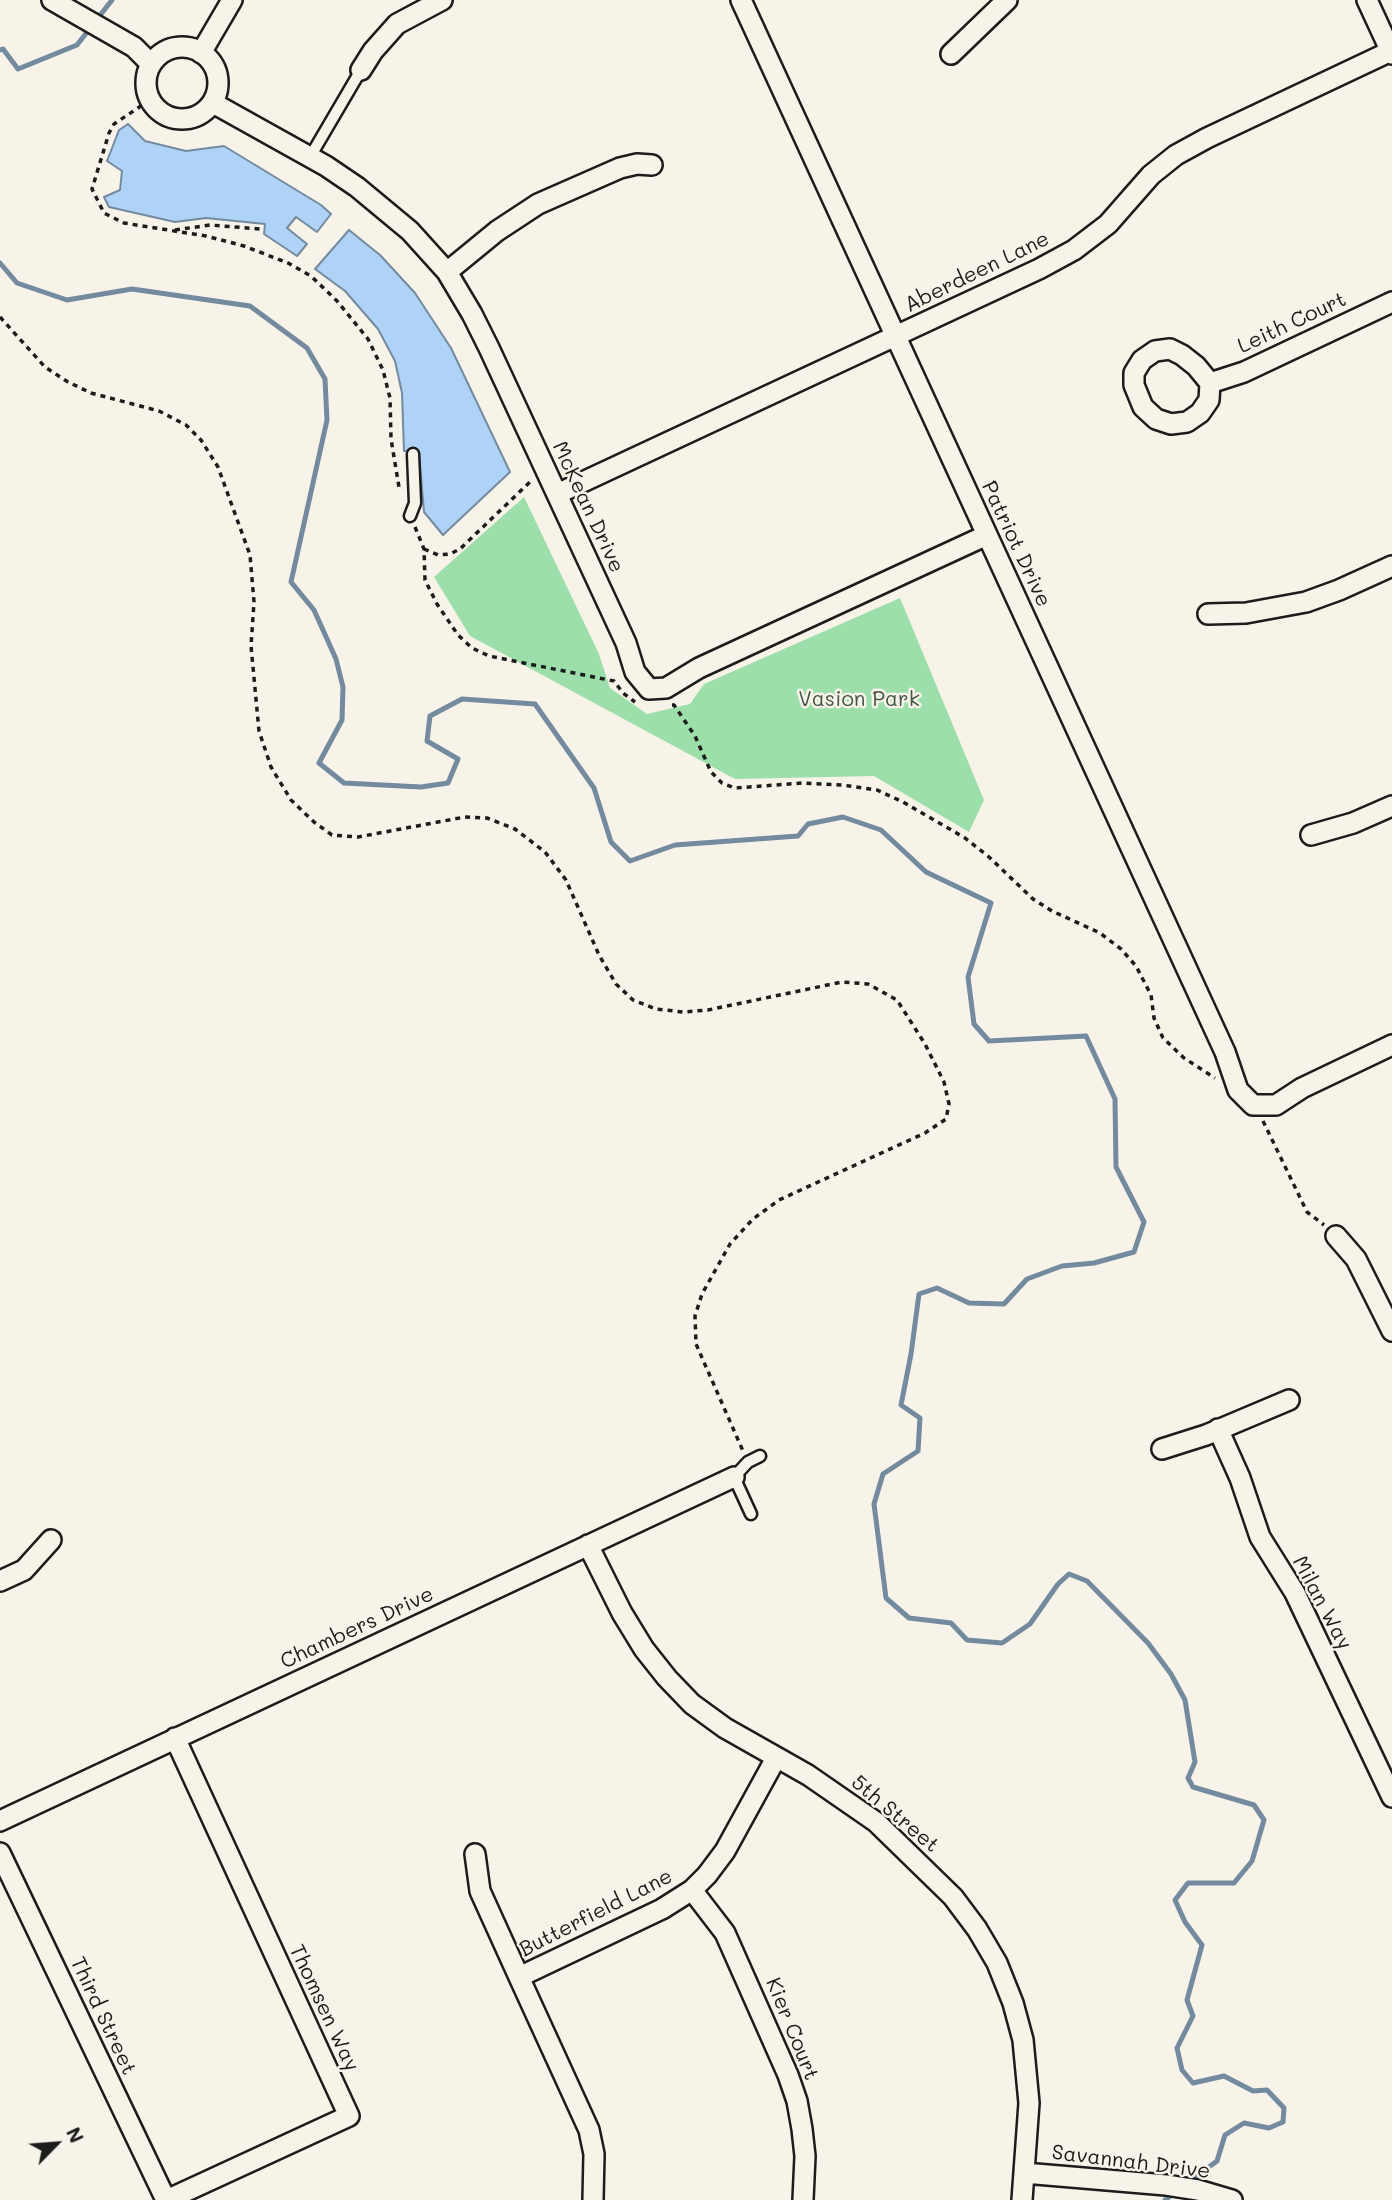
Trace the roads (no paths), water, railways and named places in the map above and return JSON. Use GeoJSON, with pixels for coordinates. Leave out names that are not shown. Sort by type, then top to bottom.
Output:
{"type":"FeatureCollection","features":[{"type":"Feature","properties":{"kind":"street"},"geometry":{"type":"LineString","coordinates":[[52,0],[134,47],[151,64]]}},
{"type":"Feature","properties":{"kind":"street"},"geometry":{"type":"LineString","coordinates":[[201,53],[232,0]]}},
{"type":"Feature","properties":{"kind":"street"},"geometry":{"type":"LineString","coordinates":[[361,70],[373,51],[397,24],[442,0]]}},
{"type":"Feature","properties":{"kind":"street","name":"Patriot Drive"},"geometry":{"type":"LineString","coordinates":[[741,0],[1225,1052],[1238,1090],[1253,1105],[1276,1105],[1302,1088],[1392,1045]]}},
{"type":"Feature","properties":{"kind":"street"},"geometry":{"type":"LineString","coordinates":[[951,54],[1007,0]]}},
{"type":"Feature","properties":{"kind":"street"},"geometry":{"type":"LineString","coordinates":[[1367,0],[1391,53]]}},
{"type":"Feature","properties":{"kind":"street"},"geometry":{"type":"LineString","coordinates":[[174,48],[193,49],[201,53],[208,59],[217,75],[218,85],[212,103],[199,116],[181,120],[163,114],[150,100],[146,82],[151,64],[157,57],[174,48]]}},
{"type":"Feature","properties":{"kind":"street","name":"Aberdeen Lane"},"geometry":{"type":"LineString","coordinates":[[557,494],[1039,269],[1074,250],[1108,224],[1151,175],[1176,155],[1391,53]]}},
{"type":"Feature","properties":{"kind":"street","name":"McKean Drive"},"geometry":{"type":"LineString","coordinates":[[212,103],[310,157],[357,187],[385,208],[447,272],[484,336],[626,643],[635,671],[649,689],[666,688],[699,668],[987,535]]}},
{"type":"Feature","properties":{"kind":"street"},"geometry":{"type":"LineString","coordinates":[[447,272],[497,231],[538,204],[620,168],[637,164],[652,165]]}},
{"type":"Feature","properties":{"kind":"street","name":"Leith Court"},"geometry":{"type":"LineString","coordinates":[[1210,383],[1244,372],[1392,302]]}},
{"type":"Feature","properties":{"kind":"street"},"geometry":{"type":"LineString","coordinates":[[1208,614],[1246,613],[1306,601],[1339,590],[1392,566]]}},
{"type":"Feature","properties":{"kind":"street"},"geometry":{"type":"LineString","coordinates":[[1311,835],[1353,823],[1392,806]]}},
{"type":"Feature","properties":{"kind":"street"},"geometry":{"type":"LineString","coordinates":[[1336,1236],[1356,1259],[1392,1331]]}},
{"type":"Feature","properties":{"kind":"street"},"geometry":{"type":"LineString","coordinates":[[1162,1449],[1289,1400]]}},
{"type":"Feature","properties":{"kind":"street","name":"Milan Way"},"geometry":{"type":"LineString","coordinates":[[1218,1429],[1240,1478],[1260,1536],[1295,1593],[1392,1797]]}},
{"type":"Feature","properties":{"kind":"street","name":"Chambers Drive"},"geometry":{"type":"LineString","coordinates":[[0,1821],[734,1477]]}},
{"type":"Feature","properties":{"kind":"street"},"geometry":{"type":"LineString","coordinates":[[0,1581],[24,1570],[51,1540]]}},
{"type":"Feature","properties":{"kind":"street","name":"5th Street"},"geometry":{"type":"LineString","coordinates":[[588,1545],[622,1613],[644,1649],[692,1704],[725,1728],[842,1797],[876,1822],[936,1878],[977,1929],[997,1963],[1023,2040],[1029,2103],[1022,2200]]}},
{"type":"Feature","properties":{"kind":"street","name":"Thomsen Way"},"geometry":{"type":"LineString","coordinates":[[167,2200],[349,2116],[175,1738]]}},
{"type":"Feature","properties":{"kind":"street","name":"Butterfield Lane"},"geometry":{"type":"LineString","coordinates":[[593,2200],[594,2154],[589,2130],[519,1978],[662,1909],[692,1890],[707,1875],[724,1850],[776,1758]]}},
{"type":"Feature","properties":{"kind":"street","name":"Third Street"},"geometry":{"type":"LineString","coordinates":[[0,1853],[167,2200]]}},
{"type":"Feature","properties":{"kind":"street"},"geometry":{"type":"LineString","coordinates":[[475,1854],[480,1891],[519,1978]]}},
{"type":"Feature","properties":{"kind":"street","name":"Kier Court"},"geometry":{"type":"LineString","coordinates":[[692,1890],[725,1933],[788,2075],[797,2101],[802,2129],[805,2156],[803,2200]]}},
{"type":"Feature","properties":{"kind":"street","name":"Savannah Drive"},"geometry":{"type":"LineString","coordinates":[[1024,2173],[1166,2185],[1198,2190],[1232,2200]]}},
{"type":"Feature","properties":{"kind":"lane"},"geometry":{"type":"LineString","coordinates":[[310,157],[361,70]]}},
{"type":"Feature","properties":{"kind":"lane"},"geometry":{"type":"LineString","coordinates":[[410,516],[415,503],[413,453]]}},
{"type":"Feature","properties":{"kind":"lane"},"geometry":{"type":"LineString","coordinates":[[751,1514],[734,1477],[748,1462],[760,1456]]}},
{"type":"Feature","properties":{"kind":"water"},"geometry":{"type":"Polygon","coordinates":[[[128,124],[145,141],[186,151],[224,146],[321,205],[331,214],[317,232],[296,217],[287,228],[307,244],[297,256],[264,234],[265,224],[206,218],[175,222],[109,207],[104,197],[120,190],[122,171],[107,161],[119,130],[128,124]]]}},
{"type":"Feature","properties":{"kind":"water"},"geometry":{"type":"Polygon","coordinates":[[[349,230],[380,255],[415,293],[451,348],[510,472],[443,535],[424,512],[419,453],[404,451],[402,393],[395,361],[378,329],[345,291],[315,269],[349,230]]]}},
{"type":"Feature","properties":{"kind":"waterway"},"geometry":{"type":"LineString","coordinates":[[0,50],[3,49],[18,69],[77,45],[112,0]]}},
{"type":"Feature","properties":{"kind":"waterway"},"geometry":{"type":"LineString","coordinates":[[0,263],[17,283],[67,300],[132,289],[250,306],[307,348],[325,379],[327,420],[291,582],[314,610],[336,659],[343,687],[342,720],[319,763],[344,783],[421,787],[448,783],[458,759],[427,741],[430,716],[462,699],[535,704],[594,788],[611,842],[630,861],[675,845],[798,836],[808,824],[843,817],[881,830],[926,872],[991,903],[968,977],[974,1024],[989,1041],[1086,1036],[1115,1099],[1116,1167],[1144,1222],[1134,1252],[1094,1263],[1062,1266],[1027,1279],[1004,1304],[969,1303],[937,1288],[919,1294],[901,1405],[920,1418],[918,1451],[883,1474],[874,1504],[886,1598],[909,1618],[951,1623],[967,1640],[1002,1643],[1030,1624],[1058,1584],[1069,1574],[1087,1581],[1148,1643],[1171,1674],[1185,1700],[1195,1762],[1188,1778],[1193,1787],[1254,1805],[1264,1820],[1252,1861],[1234,1883],[1188,1883],[1175,1900],[1185,1922],[1202,1945],[1187,2000],[1193,2016],[1177,2048],[1182,2070],[1193,2083],[1224,2076],[1253,2091],[1267,2090],[1284,2108],[1283,2122],[1269,2128],[1244,2123],[1225,2135],[1217,2161],[1187,2183]]}},
{"type":"Feature","properties":{"kind":"waterway"},"geometry":{"type":"LineString","coordinates":[[1165,2200],[1177,2191]]}},
{"type":"Feature","properties":{"kind":"park label","name":"Vasion Park"},"geometry":{"type":"Point","coordinates":[859,700]}}]}
